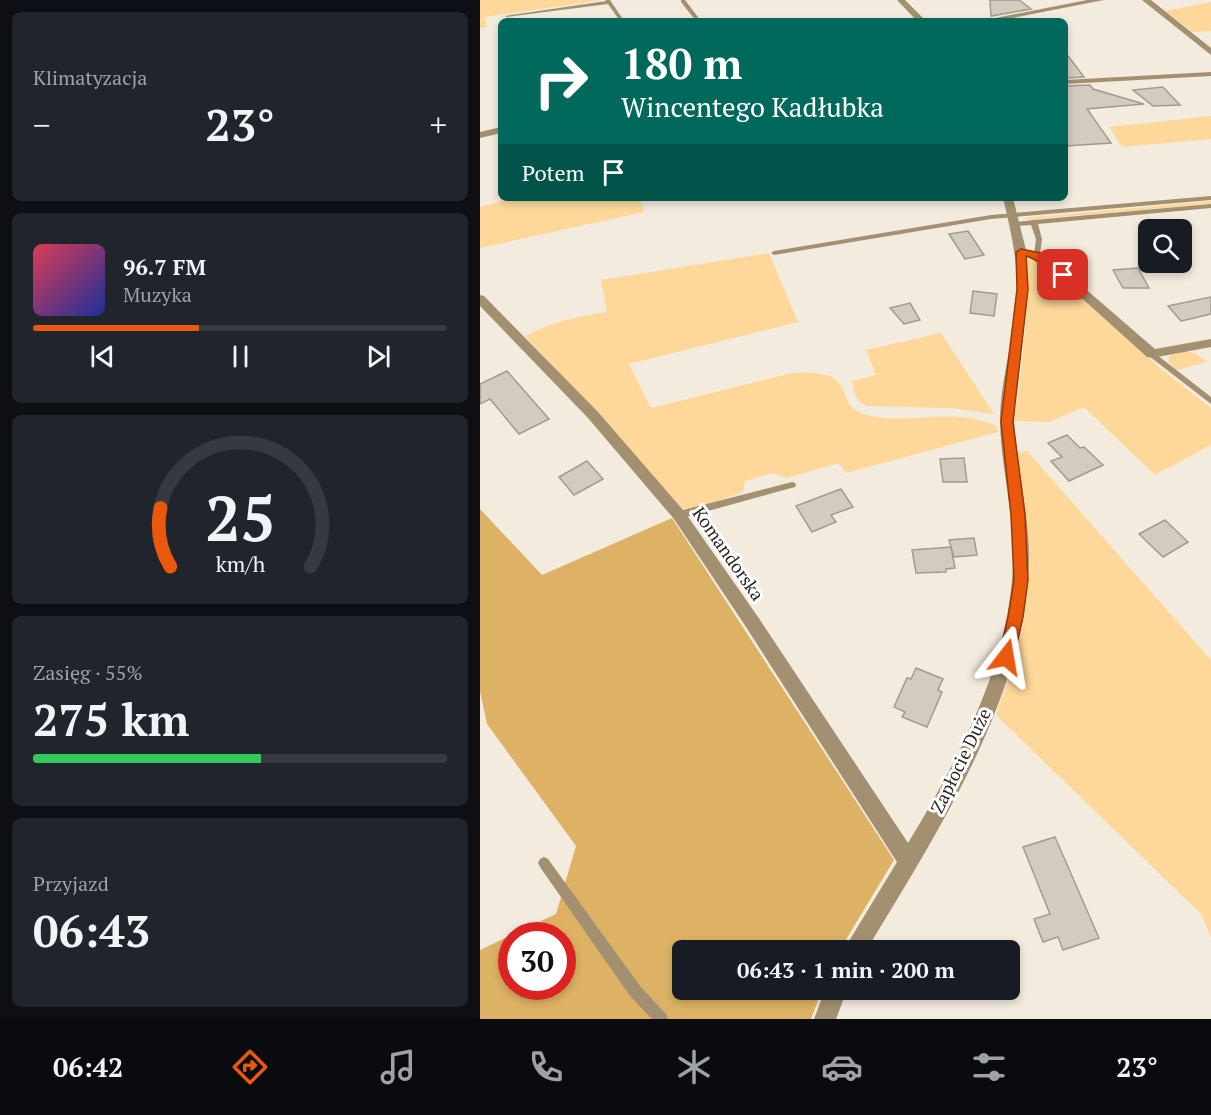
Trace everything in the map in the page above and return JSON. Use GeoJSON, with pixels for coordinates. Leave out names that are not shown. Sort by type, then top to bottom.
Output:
{"type":"FeatureCollection","features":[{"type":"Feature","properties":{"kind":"street"},"geometry":{"type":"LineString","coordinates":[[901,0],[919,18]]}},
{"type":"Feature","properties":{"kind":"street"},"geometry":{"type":"LineString","coordinates":[[1001,18],[1100,0]]}},
{"type":"Feature","properties":{"kind":"street"},"geometry":{"type":"LineString","coordinates":[[1146,0],[1211,52]]}},
{"type":"Feature","properties":{"kind":"street"},"geometry":{"type":"LineString","coordinates":[[480,135],[498,131]]}},
{"type":"Feature","properties":{"kind":"street","name":"Zapłocie Duże"},"geometry":{"type":"LineString","coordinates":[[860,940],[935,817],[968,755],[1006,657],[1016,617],[1021,557],[1007,422],[1029,254],[1009,201]]}},
{"type":"Feature","properties":{"kind":"street"},"geometry":{"type":"LineString","coordinates":[[1029,254],[1056,269],[1152,354],[1211,343]]}},
{"type":"Feature","properties":{"kind":"street","name":"Komandorska"},"geometry":{"type":"LineString","coordinates":[[480,298],[593,415],[678,515],[752,622],[907,860]]}},
{"type":"Feature","properties":{"kind":"street"},"geometry":{"type":"LineString","coordinates":[[825,1019],[832,1000]]}},
{"type":"Feature","properties":{"kind":"lane"},"geometry":{"type":"LineString","coordinates":[[507,16],[608,1],[620,18]]}},
{"type":"Feature","properties":{"kind":"lane"},"geometry":{"type":"LineString","coordinates":[[683,1],[697,18]]}},
{"type":"Feature","properties":{"kind":"lane"},"geometry":{"type":"LineString","coordinates":[[1068,82],[1211,74]]}},
{"type":"Feature","properties":{"kind":"lane"},"geometry":{"type":"LineString","coordinates":[[774,253],[1014,219],[1211,198]]}},
{"type":"Feature","properties":{"kind":"lane"},"geometry":{"type":"LineString","coordinates":[[1014,219],[1034,222],[1211,207]]}},
{"type":"Feature","properties":{"kind":"lane"},"geometry":{"type":"LineString","coordinates":[[1029,254],[1039,239],[1034,222]]}},
{"type":"Feature","properties":{"kind":"lane"},"geometry":{"type":"LineString","coordinates":[[1152,354],[1211,401]]}},
{"type":"Feature","properties":{"kind":"lane"},"geometry":{"type":"LineString","coordinates":[[678,515],[792,485]]}},
{"type":"Feature","properties":{"kind":"lane"},"geometry":{"type":"LineString","coordinates":[[544,863],[635,991],[661,1019]]}},
{"type":"Feature","properties":{"kind":"shaded area"},"geometry":{"type":"Polygon","coordinates":[[[480,0],[602,0],[485,17],[487,27],[480,28],[480,0]]]}},
{"type":"Feature","properties":{"kind":"shaded area"},"geometry":{"type":"Polygon","coordinates":[[[1211,2],[1211,31],[1193,32],[1165,11],[1211,2]]]}},
{"type":"Feature","properties":{"kind":"shaded area"},"geometry":{"type":"Polygon","coordinates":[[[1211,116],[1211,139],[1122,147],[1109,127],[1211,116]]]}},
{"type":"Feature","properties":{"kind":"shaded area"},"geometry":{"type":"Polygon","coordinates":[[[503,201],[640,201],[644,212],[480,248],[480,207],[503,201]]]}},
{"type":"Feature","properties":{"kind":"shaded area"},"geometry":{"type":"Polygon","coordinates":[[[1211,201],[1211,204],[1027,220],[1024,218],[1211,201]]]}},
{"type":"Feature","properties":{"kind":"shaded area"},"geometry":{"type":"Polygon","coordinates":[[[769,253],[798,322],[629,364],[651,408],[791,373],[816,373],[835,379],[850,405],[864,414],[895,418],[962,417],[996,426],[998,432],[846,473],[839,463],[787,478],[773,473],[745,481],[743,492],[694,509],[682,508],[525,336],[565,320],[607,312],[601,280],[769,253]]]}},
{"type":"Feature","properties":{"kind":"shaded area"},"geometry":{"type":"Polygon","coordinates":[[[1027,258],[1045,264],[1160,368],[1211,408],[1211,445],[1155,475],[1084,407],[1049,422],[1014,421],[1024,340],[1027,258]]]}},
{"type":"Feature","properties":{"kind":"shaded area"},"geometry":{"type":"Polygon","coordinates":[[[941,333],[994,414],[951,408],[866,406],[857,399],[852,381],[876,375],[866,350],[941,333]]]}},
{"type":"Feature","properties":{"kind":"shaded area"},"geometry":{"type":"Polygon","coordinates":[[[1185,351],[1195,353],[1207,362],[1177,370],[1169,363],[1169,356],[1185,351]]]}},
{"type":"Feature","properties":{"kind":"shaded area"},"geometry":{"type":"Polygon","coordinates":[[[1027,451],[1211,660],[1211,938],[1202,915],[996,715],[1017,649],[1027,598],[1028,549],[1015,453],[1027,451]]]}},
{"type":"Feature","properties":{"kind":"shaded area"},"geometry":{"type":"Polygon","coordinates":[[[480,509],[542,575],[672,518],[894,860],[846,940],[672,940],[672,1000],[818,1000],[811,1019],[480,1019],[480,950],[498,941],[498,1000],[576,1000],[576,922],[539,922],[556,914],[576,846],[487,724],[480,691],[480,509]]]}},
{"type":"Feature","properties":{"kind":"building"},"geometry":{"type":"Polygon","coordinates":[[[990,0],[1019,0],[1031,9],[991,16],[990,0]]]}},
{"type":"Feature","properties":{"kind":"building"},"geometry":{"type":"Polygon","coordinates":[[[1068,56],[1084,77],[1068,78],[1068,56]]]}},
{"type":"Feature","properties":{"kind":"building"},"geometry":{"type":"Polygon","coordinates":[[[1090,85],[1093,89],[1144,104],[1087,109],[1111,143],[1068,146],[1068,86],[1090,85]]]}},
{"type":"Feature","properties":{"kind":"building"},"geometry":{"type":"Polygon","coordinates":[[[1163,87],[1180,105],[1153,106],[1133,90],[1163,87]]]}},
{"type":"Feature","properties":{"kind":"building"},"geometry":{"type":"Polygon","coordinates":[[[968,231],[984,255],[965,259],[949,234],[968,231]]]}},
{"type":"Feature","properties":{"kind":"building"},"geometry":{"type":"Polygon","coordinates":[[[1138,268],[1138,273],[1141,273],[1149,288],[1123,288],[1113,270],[1138,268]]]}},
{"type":"Feature","properties":{"kind":"building"},"geometry":{"type":"Polygon","coordinates":[[[973,291],[997,294],[994,316],[970,313],[973,291]]]}},
{"type":"Feature","properties":{"kind":"building"},"geometry":{"type":"Polygon","coordinates":[[[1211,297],[1211,314],[1181,321],[1168,306],[1211,297]]]}},
{"type":"Feature","properties":{"kind":"building"},"geometry":{"type":"Polygon","coordinates":[[[910,303],[920,320],[904,324],[890,308],[910,303]]]}},
{"type":"Feature","properties":{"kind":"building"},"geometry":{"type":"Polygon","coordinates":[[[507,371],[549,419],[519,434],[490,399],[480,404],[480,384],[507,371]]]}},
{"type":"Feature","properties":{"kind":"building"},"geometry":{"type":"Polygon","coordinates":[[[1067,435],[1103,465],[1069,481],[1051,461],[1062,457],[1048,443],[1067,435]]]}},
{"type":"Feature","properties":{"kind":"building"},"geometry":{"type":"Polygon","coordinates":[[[964,458],[967,482],[943,482],[940,459],[964,458]]]}},
{"type":"Feature","properties":{"kind":"building"},"geometry":{"type":"Polygon","coordinates":[[[587,461],[603,479],[574,495],[559,477],[587,461]]]}},
{"type":"Feature","properties":{"kind":"building"},"geometry":{"type":"Polygon","coordinates":[[[841,489],[853,507],[831,515],[836,522],[812,532],[796,506],[841,489]]]}},
{"type":"Feature","properties":{"kind":"building"},"geometry":{"type":"Polygon","coordinates":[[[1165,520],[1188,542],[1163,557],[1139,534],[1165,520]]]}},
{"type":"Feature","properties":{"kind":"building"},"geometry":{"type":"Polygon","coordinates":[[[974,538],[977,555],[954,557],[949,540],[974,538]]]}},
{"type":"Feature","properties":{"kind":"building"},"geometry":{"type":"Polygon","coordinates":[[[951,547],[955,568],[946,569],[946,572],[916,573],[912,550],[951,547]]]}},
{"type":"Feature","properties":{"kind":"building"},"geometry":{"type":"Polygon","coordinates":[[[916,668],[943,679],[938,690],[942,692],[927,727],[902,717],[905,712],[894,707],[907,678],[911,679],[916,668]]]}},
{"type":"Feature","properties":{"kind":"building"},"geometry":{"type":"Polygon","coordinates":[[[1055,837],[1099,938],[1063,950],[1058,937],[1043,942],[1034,919],[1050,914],[1023,847],[1055,837]]]}},
{"type":"Feature","properties":{"kind":"route"},"geometry":{"type":"LineString","coordinates":[[1006,657],[1016,617],[1021,580],[1018,515],[1007,422],[1023,289],[1021,252],[1037,255],[1063,275]]}}]}
